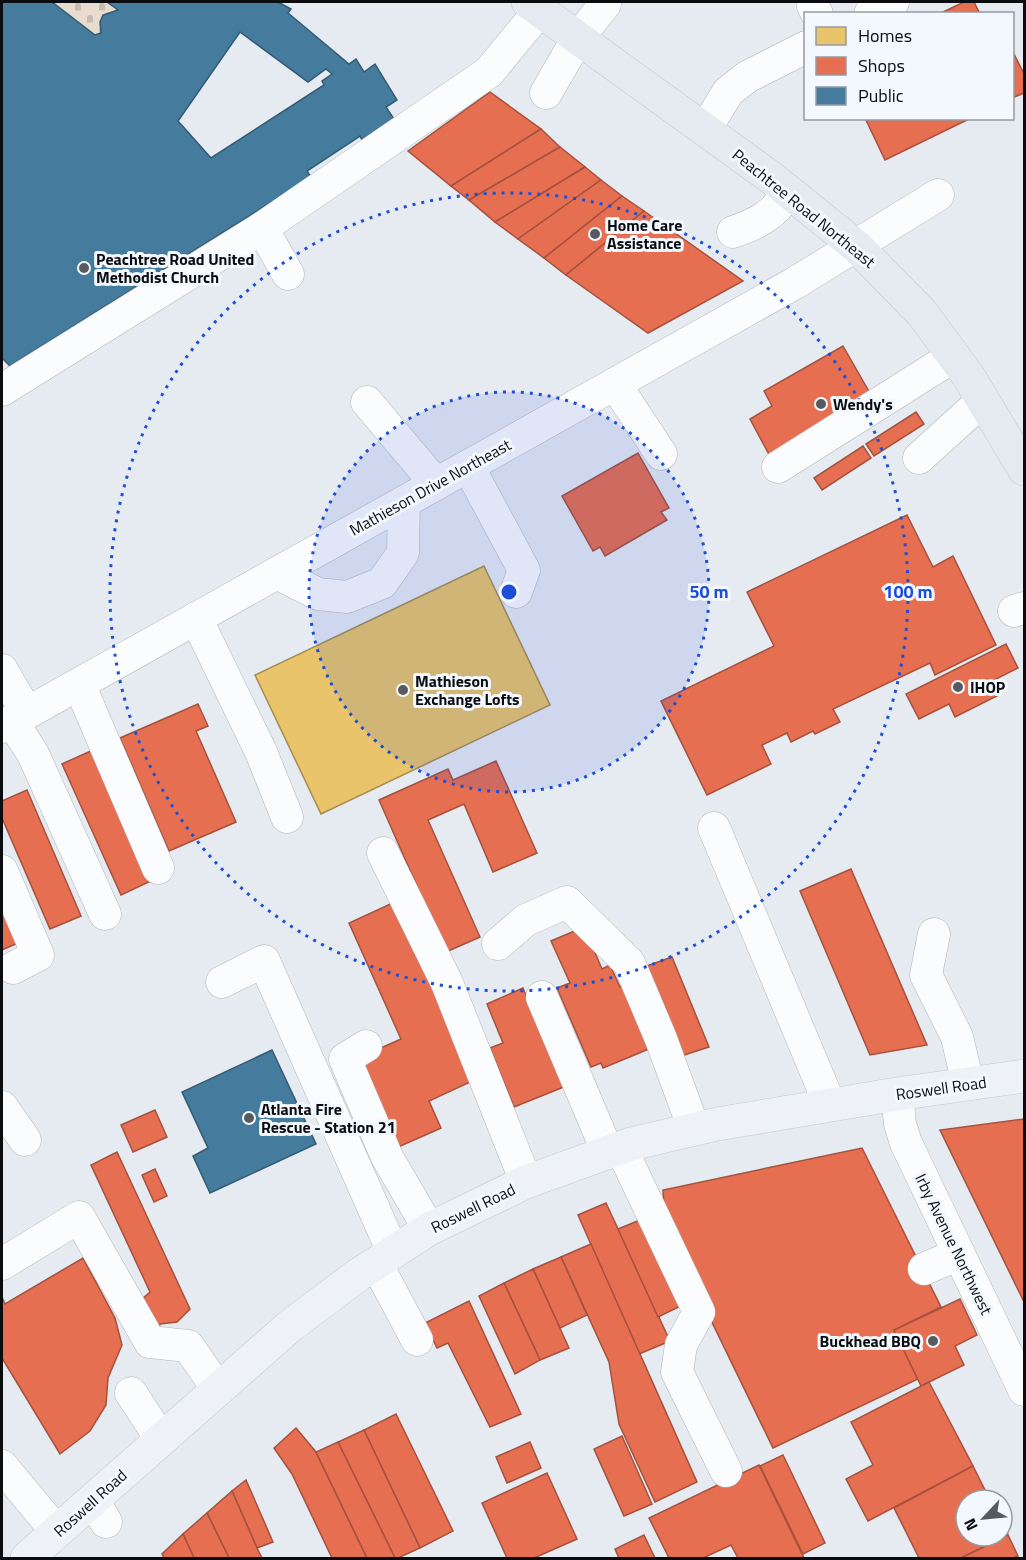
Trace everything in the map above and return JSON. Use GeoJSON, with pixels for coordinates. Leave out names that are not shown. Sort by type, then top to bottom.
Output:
{"type":"FeatureCollection","features":[{"type":"Feature","properties":{"kind":"highway","name":"Peachtree Road Northeast"},"geometry":{"type":"LineString","coordinates":[[534,6],[773,179],[787,193],[857,247],[922,313],[983,400],[1024,469]]}},
{"type":"Feature","properties":{"kind":"main road","name":"Roswell Road"},"geometry":{"type":"LineString","coordinates":[[27,1558],[57,1532],[99,1511],[161,1439],[290,1326],[385,1257],[429,1229],[526,1182],[615,1150],[694,1130],[897,1094],[1024,1076]]}},
{"type":"Feature","properties":{"kind":"street"},"geometry":{"type":"LineString","coordinates":[[874,12],[893,2]]}},
{"type":"Feature","properties":{"kind":"street"},"geometry":{"type":"LineString","coordinates":[[546,93],[578,38],[605,4]]}},
{"type":"Feature","properties":{"kind":"street"},"geometry":{"type":"LineString","coordinates":[[2,390],[262,228],[489,72],[534,6]]}},
{"type":"Feature","properties":{"kind":"street"},"geometry":{"type":"LineString","coordinates":[[705,130],[728,92],[747,77],[804,48]]}},
{"type":"Feature","properties":{"kind":"street"},"geometry":{"type":"LineString","coordinates":[[733,232],[757,224],[780,206],[787,193]]}},
{"type":"Feature","properties":{"kind":"street","name":"Mathieson Drive Northeast"},"geometry":{"type":"LineString","coordinates":[[14,720],[857,247],[938,195]]}},
{"type":"Feature","properties":{"kind":"street"},"geometry":{"type":"LineString","coordinates":[[262,228],[288,274]]}},
{"type":"Feature","properties":{"kind":"street"},"geometry":{"type":"LineString","coordinates":[[778,466],[954,356]]}},
{"type":"Feature","properties":{"kind":"street"},"geometry":{"type":"LineString","coordinates":[[615,384],[661,454]]}},
{"type":"Feature","properties":{"kind":"street"},"geometry":{"type":"LineString","coordinates":[[919,458],[983,400]]}},
{"type":"Feature","properties":{"kind":"street"},"geometry":{"type":"LineString","coordinates":[[367,402],[436,484]]}},
{"type":"Feature","properties":{"kind":"street"},"geometry":{"type":"LineString","coordinates":[[468,466],[524,570],[516,592]]}},
{"type":"Feature","properties":{"kind":"street"},"geometry":{"type":"LineString","coordinates":[[277,573],[318,594],[347,597],[381,583],[403,553],[404,502]]}},
{"type":"Feature","properties":{"kind":"street"},"geometry":{"type":"LineString","coordinates":[[196,618],[261,753],[287,816]]}},
{"type":"Feature","properties":{"kind":"street"},"geometry":{"type":"LineString","coordinates":[[2,670],[14,720],[33,754],[105,914]]}},
{"type":"Feature","properties":{"kind":"street"},"geometry":{"type":"LineString","coordinates":[[79,684],[158,868]]}},
{"type":"Feature","properties":{"kind":"street"},"geometry":{"type":"LineString","coordinates":[[714,828],[830,1105]]}},
{"type":"Feature","properties":{"kind":"street"},"geometry":{"type":"LineString","coordinates":[[383,853],[447,983],[526,1182]]}},
{"type":"Feature","properties":{"kind":"street"},"geometry":{"type":"LineString","coordinates":[[2,871],[38,955],[13,968]]}},
{"type":"Feature","properties":{"kind":"street"},"geometry":{"type":"LineString","coordinates":[[498,944],[526,920],[567,902],[629,963],[662,1039],[694,1130]]}},
{"type":"Feature","properties":{"kind":"street"},"geometry":{"type":"LineString","coordinates":[[934,934],[926,975],[957,1037],[968,1084]]}},
{"type":"Feature","properties":{"kind":"street"},"geometry":{"type":"LineString","coordinates":[[222,982],[264,962],[417,1340]]}},
{"type":"Feature","properties":{"kind":"street"},"geometry":{"type":"LineString","coordinates":[[542,997],[615,1150],[699,1312],[681,1345],[677,1372],[726,1471]]}},
{"type":"Feature","properties":{"kind":"street"},"geometry":{"type":"LineString","coordinates":[[366,1046],[345,1059],[387,1157],[429,1229]]}},
{"type":"Feature","properties":{"kind":"street","name":"Irby Avenue Northwest"},"geometry":{"type":"LineString","coordinates":[[897,1094],[900,1124],[906,1143],[959,1254],[1021,1375]]}},
{"type":"Feature","properties":{"kind":"street"},"geometry":{"type":"LineString","coordinates":[[2,1264],[80,1216],[150,1342],[188,1346],[218,1389]]}},
{"type":"Feature","properties":{"kind":"street"},"geometry":{"type":"LineString","coordinates":[[924,1269],[959,1254]]}},
{"type":"Feature","properties":{"kind":"street"},"geometry":{"type":"LineString","coordinates":[[131,1393],[161,1439]]}},
{"type":"Feature","properties":{"kind":"street"},"geometry":{"type":"LineString","coordinates":[[2,1466],[57,1532]]}},
{"type":"Feature","properties":{"kind":"green space"},"geometry":{"type":"Polygon","coordinates":[[[52,2],[107,2],[118,10],[103,15],[100,22],[101,33],[95,35],[52,2]]]}},
{"type":"Feature","properties":{"kind":"building: Homes","name":"Mathieson Exchange Lofts"},"geometry":{"type":"Polygon","coordinates":[[[484,566],[550,705],[321,814],[255,675],[484,566]]]}},
{"type":"Feature","properties":{"kind":"building: Shops"},"geometry":{"type":"Polygon","coordinates":[[[964,2],[974,2],[979,12],[943,12],[964,2]]]}},
{"type":"Feature","properties":{"kind":"building: Shops"},"geometry":{"type":"Polygon","coordinates":[[[1014,54],[1024,74],[1024,93],[1014,97],[1014,54]]]}},
{"type":"Feature","properties":{"kind":"building: Shops"},"geometry":{"type":"Polygon","coordinates":[[[490,92],[541,129],[451,186],[408,151],[490,92]]]}},
{"type":"Feature","properties":{"kind":"building: Shops"},"geometry":{"type":"Polygon","coordinates":[[[866,120],[967,120],[885,160],[866,120]]]}},
{"type":"Feature","properties":{"kind":"building: Shops"},"geometry":{"type":"Polygon","coordinates":[[[541,129],[560,147],[469,200],[451,186],[541,129]]]}},
{"type":"Feature","properties":{"kind":"building: Shops"},"geometry":{"type":"Polygon","coordinates":[[[560,147],[585,167],[495,222],[469,200],[560,147]]]}},
{"type":"Feature","properties":{"kind":"building: Shops"},"geometry":{"type":"Polygon","coordinates":[[[585,167],[601,180],[518,239],[495,222],[585,167]]]}},
{"type":"Feature","properties":{"kind":"building: Shops"},"geometry":{"type":"Polygon","coordinates":[[[601,180],[622,196],[544,258],[518,239],[601,180]]]}},
{"type":"Feature","properties":{"kind":"building: Shops","name":"Home Care Assistance"},"geometry":{"type":"Polygon","coordinates":[[[622,196],[644,211],[566,275],[544,258],[622,196]]]}},
{"type":"Feature","properties":{"kind":"building: Shops"},"geometry":{"type":"Polygon","coordinates":[[[644,211],[743,281],[648,333],[566,275],[644,211]]]}},
{"type":"Feature","properties":{"kind":"building: Shops","name":"Wendy's"},"geometry":{"type":"Polygon","coordinates":[[[843,346],[875,402],[772,460],[750,419],[772,406],[764,391],[843,346]]]}},
{"type":"Feature","properties":{"kind":"building: Shops"},"geometry":{"type":"Polygon","coordinates":[[[916,412],[924,424],[874,456],[866,444],[916,412]]]}},
{"type":"Feature","properties":{"kind":"building: Shops"},"geometry":{"type":"Polygon","coordinates":[[[863,446],[871,458],[822,490],[814,478],[863,446]]]}},
{"type":"Feature","properties":{"kind":"building: Shops"},"geometry":{"type":"Polygon","coordinates":[[[638,453],[669,508],[661,512],[667,520],[605,556],[600,547],[593,551],[562,496],[638,453]]]}},
{"type":"Feature","properties":{"kind":"building: Shops"},"geometry":{"type":"Polygon","coordinates":[[[907,515],[933,567],[953,556],[996,645],[935,675],[930,663],[833,709],[840,722],[815,734],[813,731],[791,742],[787,733],[762,745],[771,764],[707,795],[661,701],[774,646],[747,592],[907,515]]]}},
{"type":"Feature","properties":{"kind":"building: Shops","name":"IHOP"},"geometry":{"type":"Polygon","coordinates":[[[1006,644],[1018,668],[994,680],[1001,694],[955,717],[949,704],[919,719],[906,694],[1006,644]]]}},
{"type":"Feature","properties":{"kind":"building: Shops"},"geometry":{"type":"Polygon","coordinates":[[[198,704],[208,726],[196,731],[236,822],[169,851],[120,738],[198,704]]]}},
{"type":"Feature","properties":{"kind":"building: Shops"},"geometry":{"type":"Polygon","coordinates":[[[93,750],[151,881],[121,895],[62,764],[93,750]]]}},
{"type":"Feature","properties":{"kind":"building: Shops"},"geometry":{"type":"Polygon","coordinates":[[[496,761],[537,853],[493,872],[464,804],[428,820],[480,937],[446,952],[379,800],[448,769],[453,780],[496,761]]]}},
{"type":"Feature","properties":{"kind":"building: Shops"},"geometry":{"type":"Polygon","coordinates":[[[27,790],[81,916],[50,929],[2,818],[2,801],[27,790]]]}},
{"type":"Feature","properties":{"kind":"building: Shops"},"geometry":{"type":"Polygon","coordinates":[[[851,869],[927,1045],[870,1055],[800,891],[851,869]]]}},
{"type":"Feature","properties":{"kind":"building: Shops"},"geometry":{"type":"Polygon","coordinates":[[[399,900],[479,1078],[429,1101],[441,1128],[396,1148],[361,1057],[401,1039],[349,923],[399,900]]]}},
{"type":"Feature","properties":{"kind":"building: Shops"},"geometry":{"type":"Polygon","coordinates":[[[2,906],[27,939],[2,950],[2,906]]]}},
{"type":"Feature","properties":{"kind":"building: Shops"},"geometry":{"type":"Polygon","coordinates":[[[584,927],[602,969],[610,965],[620,987],[629,983],[656,1046],[603,1068],[601,1063],[591,1067],[557,988],[570,983],[551,941],[584,927]]]}},
{"type":"Feature","properties":{"kind":"building: Shops"},"geometry":{"type":"Polygon","coordinates":[[[672,957],[709,1047],[681,1056],[644,967],[672,957]]]}},
{"type":"Feature","properties":{"kind":"building: Shops"},"geometry":{"type":"Polygon","coordinates":[[[523,988],[538,1025],[571,1084],[514,1107],[490,1048],[503,1043],[487,1004],[523,988]]]}},
{"type":"Feature","properties":{"kind":"building: Shops"},"geometry":{"type":"Polygon","coordinates":[[[155,1110],[167,1137],[133,1152],[121,1125],[155,1110]]]}},
{"type":"Feature","properties":{"kind":"building: Shops"},"geometry":{"type":"Polygon","coordinates":[[[1024,1119],[1024,1302],[940,1130],[1024,1119]]]}},
{"type":"Feature","properties":{"kind":"building: Shops"},"geometry":{"type":"Polygon","coordinates":[[[862,1148],[941,1307],[894,1330],[918,1379],[773,1448],[657,1209],[664,1206],[663,1190],[862,1148]]]}},
{"type":"Feature","properties":{"kind":"building: Shops"},"geometry":{"type":"Polygon","coordinates":[[[117,1152],[190,1309],[177,1322],[160,1324],[156,1335],[133,1307],[150,1292],[91,1165],[117,1152]]]}},
{"type":"Feature","properties":{"kind":"building: Shops"},"geometry":{"type":"Polygon","coordinates":[[[155,1169],[167,1196],[154,1202],[142,1175],[155,1169]]]}},
{"type":"Feature","properties":{"kind":"building: Shops"},"geometry":{"type":"Polygon","coordinates":[[[606,1203],[670,1341],[639,1354],[578,1215],[606,1203]]]}},
{"type":"Feature","properties":{"kind":"building: Shops"},"geometry":{"type":"Polygon","coordinates":[[[645,1218],[685,1304],[658,1317],[618,1229],[645,1218]]]}},
{"type":"Feature","properties":{"kind":"building: Shops"},"geometry":{"type":"Polygon","coordinates":[[[591,1244],[697,1482],[655,1502],[619,1424],[609,1362],[561,1257],[591,1244]]]}},
{"type":"Feature","properties":{"kind":"building: Shops"},"geometry":{"type":"Polygon","coordinates":[[[561,1257],[587,1315],[560,1328],[533,1269],[561,1257]]]}},
{"type":"Feature","properties":{"kind":"building: Shops"},"geometry":{"type":"Polygon","coordinates":[[[83,1258],[115,1318],[122,1345],[108,1378],[106,1405],[90,1431],[60,1454],[2,1358],[2,1297],[5,1304],[83,1258]]]}},
{"type":"Feature","properties":{"kind":"building: Shops"},"geometry":{"type":"Polygon","coordinates":[[[533,1269],[569,1348],[540,1360],[504,1283],[533,1269]]]}},
{"type":"Feature","properties":{"kind":"building: Shops"},"geometry":{"type":"Polygon","coordinates":[[[504,1283],[540,1360],[515,1374],[479,1296],[504,1283]]]}},
{"type":"Feature","properties":{"kind":"building: Shops","name":"Buckhead BBQ"},"geometry":{"type":"Polygon","coordinates":[[[960,1299],[977,1335],[955,1346],[964,1365],[921,1386],[894,1330],[960,1299]]]}},
{"type":"Feature","properties":{"kind":"building: Shops"},"geometry":{"type":"Polygon","coordinates":[[[469,1301],[521,1414],[490,1427],[448,1343],[437,1348],[425,1323],[469,1301]]]}},
{"type":"Feature","properties":{"kind":"building: Shops"},"geometry":{"type":"Polygon","coordinates":[[[929,1382],[973,1466],[868,1521],[846,1479],[873,1465],[851,1422],[929,1382]]]}},
{"type":"Feature","properties":{"kind":"building: Shops"},"geometry":{"type":"Polygon","coordinates":[[[396,1414],[453,1531],[420,1548],[364,1430],[396,1414]]]}},
{"type":"Feature","properties":{"kind":"building: Shops"},"geometry":{"type":"Polygon","coordinates":[[[296,1428],[316,1452],[367,1558],[332,1558],[292,1474],[274,1448],[296,1428]]]}},
{"type":"Feature","properties":{"kind":"building: Shops"},"geometry":{"type":"Polygon","coordinates":[[[364,1430],[420,1548],[398,1558],[395,1558],[338,1442],[364,1430]]]}},
{"type":"Feature","properties":{"kind":"building: Shops"},"geometry":{"type":"Polygon","coordinates":[[[622,1436],[652,1504],[624,1516],[594,1449],[622,1436]]]}},
{"type":"Feature","properties":{"kind":"building: Shops"},"geometry":{"type":"Polygon","coordinates":[[[338,1442],[395,1558],[367,1558],[316,1452],[338,1442]]]}},
{"type":"Feature","properties":{"kind":"building: Shops"},"geometry":{"type":"Polygon","coordinates":[[[530,1442],[541,1468],[507,1483],[496,1457],[530,1442]]]}},
{"type":"Feature","properties":{"kind":"building: Shops"},"geometry":{"type":"Polygon","coordinates":[[[783,1455],[825,1543],[803,1554],[760,1466],[783,1455]]]}},
{"type":"Feature","properties":{"kind":"building: Shops"},"geometry":{"type":"Polygon","coordinates":[[[759,1465],[804,1558],[738,1558],[731,1545],[703,1558],[669,1558],[649,1518],[759,1465]]]}},
{"type":"Feature","properties":{"kind":"building: Shops"},"geometry":{"type":"Polygon","coordinates":[[[973,1466],[984,1488],[954,1488],[954,1548],[981,1548],[961,1558],[919,1558],[894,1508],[973,1466]]]}},
{"type":"Feature","properties":{"kind":"building: Shops"},"geometry":{"type":"Polygon","coordinates":[[[547,1473],[577,1539],[534,1558],[507,1558],[482,1503],[547,1473]]]}},
{"type":"Feature","properties":{"kind":"building: Shops"},"geometry":{"type":"Polygon","coordinates":[[[246,1480],[273,1542],[257,1548],[232,1491],[246,1480]]]}},
{"type":"Feature","properties":{"kind":"building: Shops"},"geometry":{"type":"Polygon","coordinates":[[[232,1491],[262,1558],[229,1558],[207,1513],[232,1491]]]}},
{"type":"Feature","properties":{"kind":"building: Shops"},"geometry":{"type":"Polygon","coordinates":[[[207,1513],[229,1558],[194,1558],[183,1534],[207,1513]]]}},
{"type":"Feature","properties":{"kind":"building: Shops"},"geometry":{"type":"Polygon","coordinates":[[[183,1534],[194,1558],[164,1558],[162,1554],[183,1534]]]}},
{"type":"Feature","properties":{"kind":"building: Shops"},"geometry":{"type":"Polygon","coordinates":[[[644,1535],[655,1558],[619,1558],[615,1549],[644,1535]]]}},
{"type":"Feature","properties":{"kind":"building: Shops"},"geometry":{"type":"Polygon","coordinates":[[[981,1548],[1014,1548],[1018,1556],[1013,1558],[961,1558],[981,1548]]]}},
{"type":"Feature","properties":{"kind":"building: Public","name":"Peachtree Road United Methodist Church"},"geometry":{"type":"Polygon","coordinates":[[[2,2],[52,2],[95,35],[101,33],[100,22],[103,15],[118,10],[107,2],[278,2],[291,9],[288,13],[349,64],[356,59],[364,72],[375,64],[397,100],[386,107],[394,119],[362,140],[360,136],[307,171],[311,177],[10,366],[2,358],[2,2]],[[240,32],[178,121],[211,158],[324,85],[322,81],[332,74],[326,69],[308,82],[240,32]]]}},
{"type":"Feature","properties":{"kind":"building: Public","name":"Atlanta Fire Rescue - Station 21"},"geometry":{"type":"Polygon","coordinates":[[[272,1050],[316,1144],[210,1193],[193,1156],[208,1148],[182,1092],[272,1050]]]}},
{"type":"Feature","properties":{"kind":"place","name":"Home Care Assistance"},"geometry":{"type":"Point","coordinates":[595,234]}},
{"type":"Feature","properties":{"kind":"place","name":"Peachtree Road United Methodist Church"},"geometry":{"type":"Point","coordinates":[84,268]}},
{"type":"Feature","properties":{"kind":"place","name":"Wendy's"},"geometry":{"type":"Point","coordinates":[821,404]}},
{"type":"Feature","properties":{"kind":"place","name":"IHOP"},"geometry":{"type":"Point","coordinates":[958,687]}},
{"type":"Feature","properties":{"kind":"place","name":"Mathieson Exchange Lofts"},"geometry":{"type":"Point","coordinates":[403,690]}},
{"type":"Feature","properties":{"kind":"place","name":"Atlanta Fire Rescue - Station 21"},"geometry":{"type":"Point","coordinates":[249,1118]}},
{"type":"Feature","properties":{"kind":"place","name":"Buckhead BBQ"},"geometry":{"type":"Point","coordinates":[933,1341]}}]}
